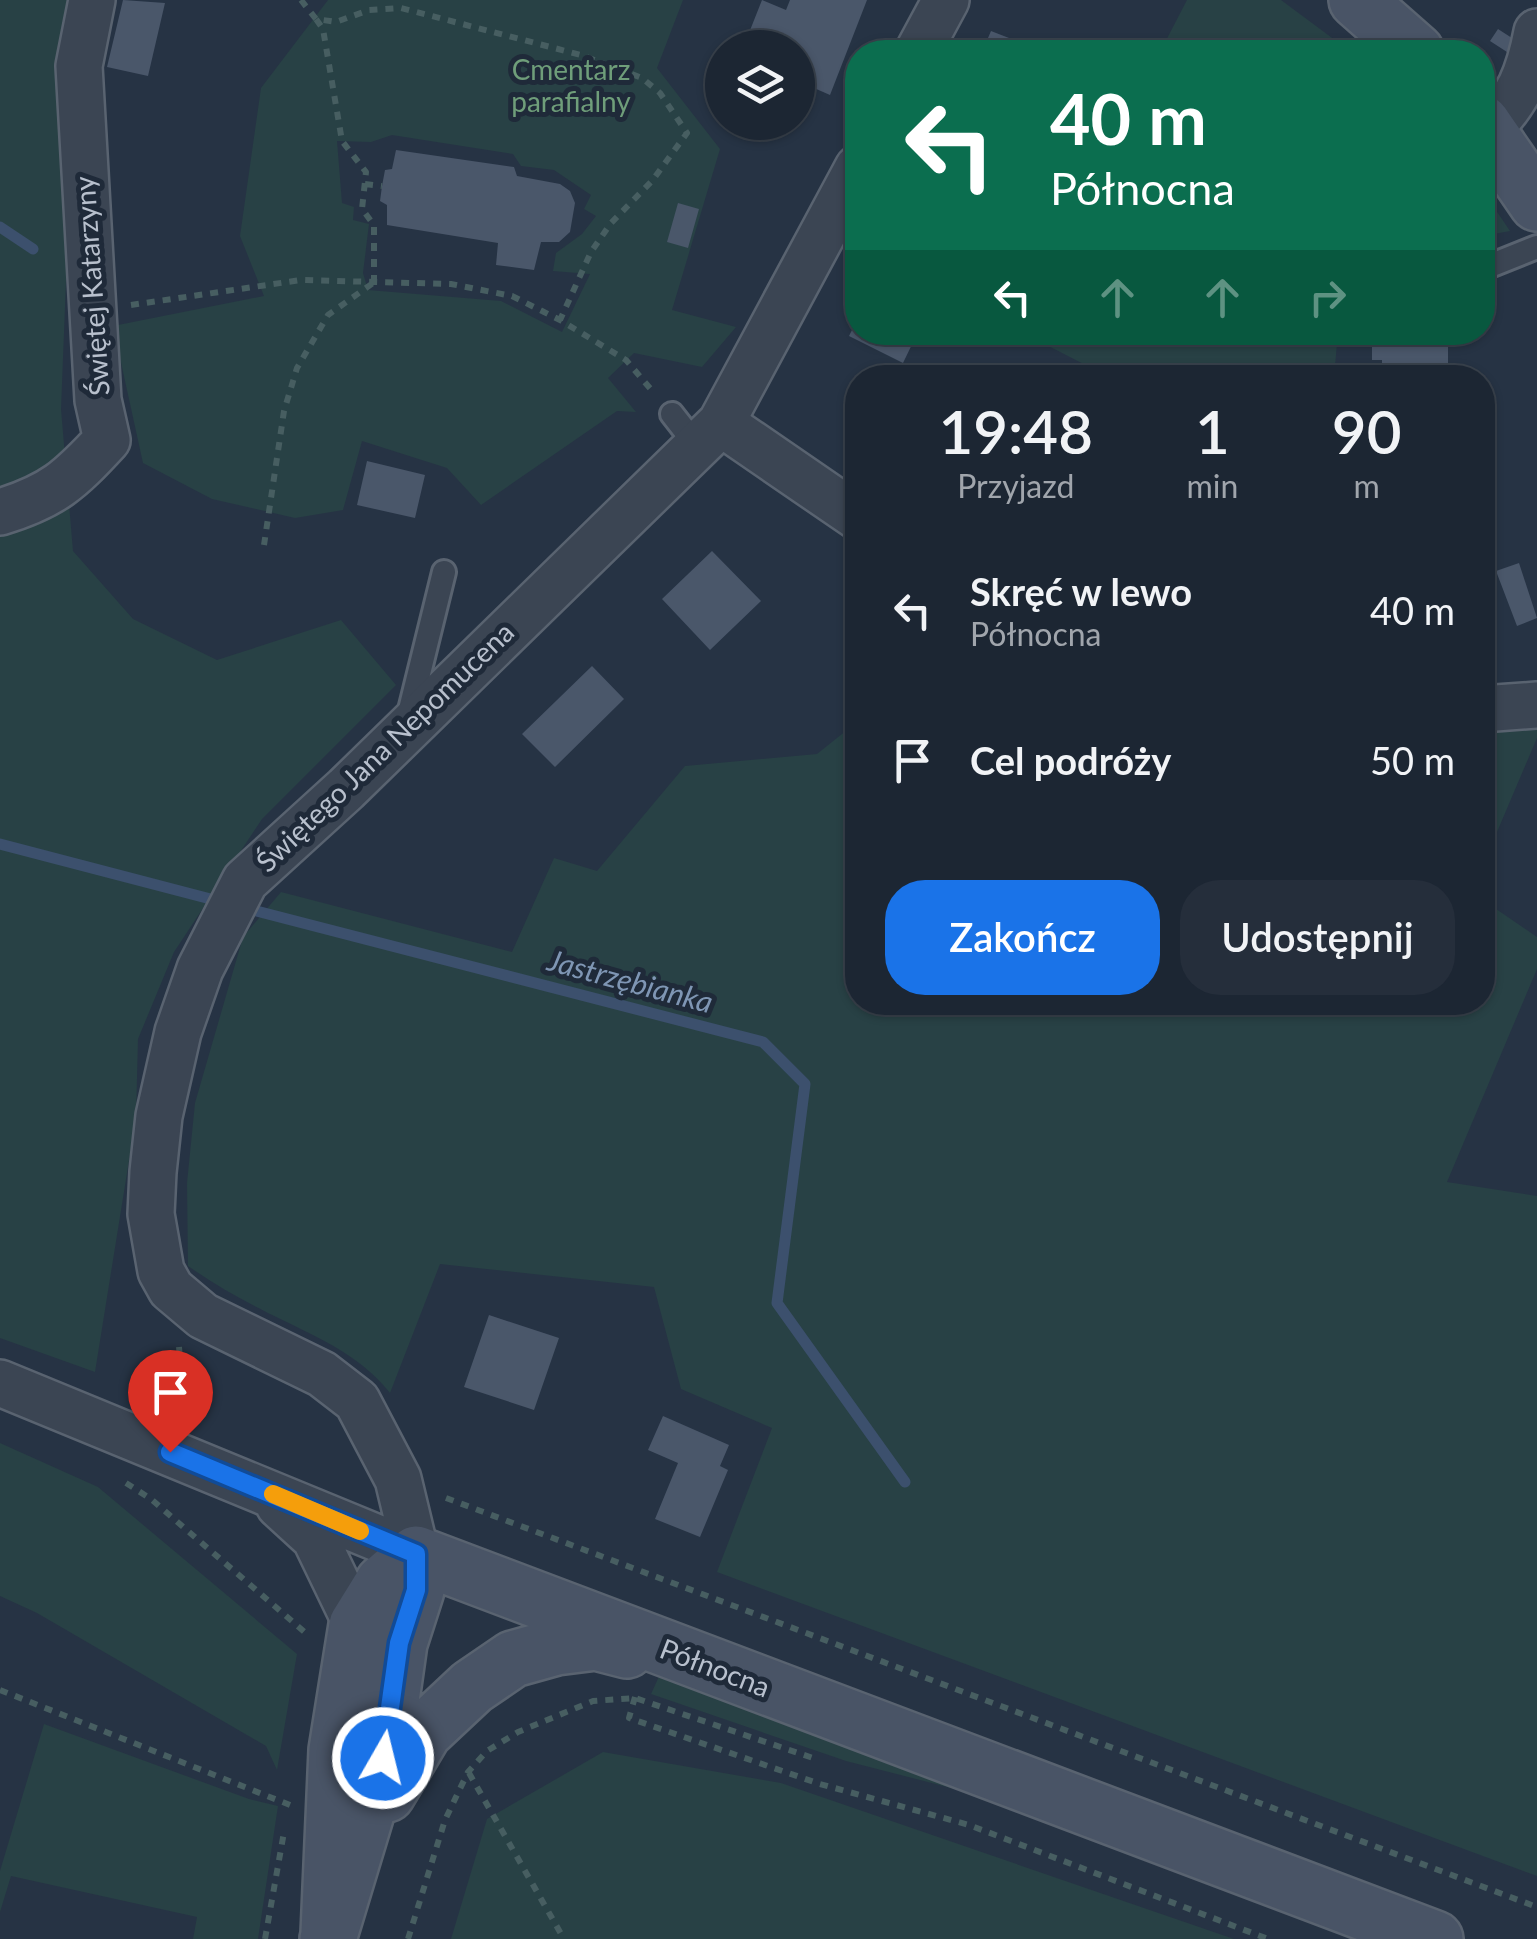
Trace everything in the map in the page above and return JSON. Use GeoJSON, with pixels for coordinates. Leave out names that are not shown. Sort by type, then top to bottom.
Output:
{"type":"FeatureCollection","features":[{"type":"Feature","properties":{"kind":"street","name":"Świętej Katarzyny"},"geometry":{"type":"LineString","coordinates":[[0,512],[50,494],[107,440],[98,400],[91,312],[79,66],[92,0]]}},
{"type":"Feature","properties":{"kind":"street"},"geometry":{"type":"LineString","coordinates":[[924,40],[946,0]]}},
{"type":"Feature","properties":{"kind":"street"},"geometry":{"type":"LineString","coordinates":[[1358,0],[1403,40]]}},
{"type":"Feature","properties":{"kind":"street"},"geometry":{"type":"LineString","coordinates":[[1537,32],[1532,61],[1509,100],[1537,204]]}},
{"type":"Feature","properties":{"kind":"street","name":"Świętego Jana Nepomucena"},"geometry":{"type":"LineString","coordinates":[[416,1554],[398,1480],[357,1401],[322,1374],[202,1316],[171,1289],[162,1271],[151,1214],[159,1116],[178,1032],[200,969],[237,896],[405,732],[697,428],[845,189]]}},
{"type":"Feature","properties":{"kind":"street"},"geometry":{"type":"LineString","coordinates":[[697,428],[845,510]]}},
{"type":"Feature","properties":{"kind":"street"},"geometry":{"type":"LineString","coordinates":[[1495,708],[1537,705]]}},
{"type":"Feature","properties":{"kind":"street","name":"Północna"},"geometry":{"type":"LineString","coordinates":[[0,1383],[416,1554],[1435,1939]]}},
{"type":"Feature","properties":{"kind":"street"},"geometry":{"type":"LineString","coordinates":[[263,1490],[315,1538],[336,1632],[337,1750],[329,1936]]}},
{"type":"Feature","properties":{"kind":"street"},"geometry":{"type":"LineString","coordinates":[[336,1632],[416,1554]]}},
{"type":"Feature","properties":{"kind":"street"},"geometry":{"type":"LineString","coordinates":[[329,1936],[383,1758],[399,1643],[416,1590],[416,1554]]}},
{"type":"Feature","properties":{"kind":"street"},"geometry":{"type":"LineString","coordinates":[[357,1838],[408,1763],[424,1732],[472,1687],[513,1660],[596,1642],[671,1662],[710,1667]]}},
{"type":"Feature","properties":{"kind":"lane"},"geometry":{"type":"LineString","coordinates":[[1495,264],[1537,247]]}},
{"type":"Feature","properties":{"kind":"lane"},"geometry":{"type":"LineString","coordinates":[[405,732],[444,572]]}},
{"type":"Feature","properties":{"kind":"path"},"geometry":{"type":"LineString","coordinates":[[301,0],[324,29],[342,141],[366,172],[362,209],[374,225],[374,283]]}},
{"type":"Feature","properties":{"kind":"path"},"geometry":{"type":"LineString","coordinates":[[316,19],[336,22],[369,10],[401,8],[581,55],[642,78],[660,93],[687,133],[652,180],[611,222],[591,252],[560,320]]}},
{"type":"Feature","properties":{"kind":"path"},"geometry":{"type":"LineString","coordinates":[[365,184],[382,186]]}},
{"type":"Feature","properties":{"kind":"path"},"geometry":{"type":"LineString","coordinates":[[91,312],[273,282],[451,284],[512,296],[560,320],[626,360],[697,428]]}},
{"type":"Feature","properties":{"kind":"path"},"geometry":{"type":"LineString","coordinates":[[264,545],[284,411],[297,368],[328,315],[374,283]]}},
{"type":"Feature","properties":{"kind":"path"},"geometry":{"type":"LineString","coordinates":[[178,1338],[186,1412]]}},
{"type":"Feature","properties":{"kind":"path"},"geometry":{"type":"LineString","coordinates":[[398,1480],[1537,1908]]}},
{"type":"Feature","properties":{"kind":"path"},"geometry":{"type":"LineString","coordinates":[[151,1499],[336,1632]]}},
{"type":"Feature","properties":{"kind":"path"},"geometry":{"type":"LineString","coordinates":[[0,1690],[290,1805]]}},
{"type":"Feature","properties":{"kind":"path"},"geometry":{"type":"LineString","coordinates":[[408,1939],[445,1820],[468,1772],[487,1752],[518,1732],[593,1701],[635,1698],[629,1718],[820,1784],[969,1825],[1268,1939]]}},
{"type":"Feature","properties":{"kind":"path"},"geometry":{"type":"LineString","coordinates":[[468,1772],[564,1939]]}},
{"type":"Feature","properties":{"kind":"green space"},"geometry":{"type":"Polygon","coordinates":[[[0,0],[77,0],[61,409],[73,551],[133,619],[217,660],[341,620],[396,685],[262,819],[174,952],[138,1039],[136,1117],[95,1372],[0,1338],[0,0]]]}},
{"type":"Feature","properties":{"kind":"green space","name":"Cmentarz parafialny"},"geometry":{"type":"Polygon","coordinates":[[[328,0],[683,0],[657,68],[705,130],[705,140],[713,140],[720,149],[672,310],[736,327],[702,367],[634,353],[608,378],[636,412],[617,411],[481,505],[447,468],[362,441],[343,510],[295,518],[212,499],[143,463],[113,326],[264,296],[240,236],[261,88],[328,0]],[[392,135],[371,142],[337,141],[342,203],[354,207],[353,220],[369,224],[363,273],[368,290],[501,301],[562,332],[590,274],[553,271],[556,253],[582,234],[596,216],[584,209],[591,195],[554,170],[521,166],[513,154],[392,135]]]}},
{"type":"Feature","properties":{"kind":"green space"},"geometry":{"type":"Polygon","coordinates":[[[1187,0],[1281,0],[1335,40],[1166,40],[1187,0]]]}},
{"type":"Feature","properties":{"kind":"green space"},"geometry":{"type":"Polygon","coordinates":[[[1495,209],[1510,231],[1495,234],[1495,209]]]}},
{"type":"Feature","properties":{"kind":"green space"},"geometry":{"type":"Polygon","coordinates":[[[1046,345],[1337,345],[1335,365],[1086,365],[1046,345]]]}},
{"type":"Feature","properties":{"kind":"green space"},"geometry":{"type":"Polygon","coordinates":[[[1537,720],[1537,738],[1495,837],[1495,724],[1537,720]]]}},
{"type":"Feature","properties":{"kind":"green space"},"geometry":{"type":"Polygon","coordinates":[[[845,732],[845,1015],[1495,1015],[1495,908],[1537,937],[1537,969],[1447,1182],[1537,1196],[1537,1876],[717,1572],[772,1428],[681,1389],[654,1287],[440,1264],[390,1393],[349,1356],[237,1297],[188,1266],[187,1183],[195,1103],[243,937],[281,892],[512,952],[554,858],[597,871],[685,766],[817,754],[845,732]]]}},
{"type":"Feature","properties":{"kind":"green space"},"geometry":{"type":"Polygon","coordinates":[[[0,1443],[98,1487],[297,1654],[277,1770],[266,1746],[37,1613],[0,1596],[0,1443]]]}},
{"type":"Feature","properties":{"kind":"green space"},"geometry":{"type":"Polygon","coordinates":[[[661,1672],[1361,1939],[959,1790],[846,1761],[651,1694],[661,1672]]]}},
{"type":"Feature","properties":{"kind":"green space"},"geometry":{"type":"Polygon","coordinates":[[[44,1724],[278,1806],[258,1939],[193,1939],[197,1917],[11,1876],[0,1912],[0,1871],[44,1724]]]}},
{"type":"Feature","properties":{"kind":"green space"},"geometry":{"type":"Polygon","coordinates":[[[603,1752],[781,1783],[1234,1939],[451,1939],[487,1819],[603,1752]]]}},
{"type":"Feature","properties":{"kind":"building"},"geometry":{"type":"Polygon","coordinates":[[[123,0],[165,3],[148,76],[107,67],[123,0]]]}},
{"type":"Feature","properties":{"kind":"building"},"geometry":{"type":"Polygon","coordinates":[[[762,0],[786,10],[790,0],[867,0],[851,40],[845,40],[845,56],[830,95],[815,88],[815,30],[750,30],[762,0]]]}},
{"type":"Feature","properties":{"kind":"building"},"geometry":{"type":"Polygon","coordinates":[[[1498,29],[1515,40],[1507,52],[1491,40],[1498,29]]]}},
{"type":"Feature","properties":{"kind":"building"},"geometry":{"type":"Polygon","coordinates":[[[991,31],[1014,40],[987,40],[991,31]]]}},
{"type":"Feature","properties":{"kind":"building"},"geometry":{"type":"Polygon","coordinates":[[[396,150],[514,167],[517,176],[560,184],[570,191],[575,203],[570,232],[559,242],[541,242],[534,270],[496,265],[498,243],[387,225],[387,205],[380,201],[385,170],[392,169],[396,150]]]}},
{"type":"Feature","properties":{"kind":"building"},"geometry":{"type":"Polygon","coordinates":[[[678,203],[699,209],[688,248],[667,242],[678,203]]]}},
{"type":"Feature","properties":{"kind":"building"},"geometry":{"type":"Polygon","coordinates":[[[867,345],[912,345],[903,363],[867,345]]]}},
{"type":"Feature","properties":{"kind":"building"},"geometry":{"type":"Polygon","coordinates":[[[1372,345],[1448,345],[1448,365],[1382,365],[1382,360],[1372,360],[1372,345]]]}},
{"type":"Feature","properties":{"kind":"building"},"geometry":{"type":"Polygon","coordinates":[[[367,461],[425,475],[415,518],[357,505],[367,461]]]}},
{"type":"Feature","properties":{"kind":"building"},"geometry":{"type":"Polygon","coordinates":[[[712,551],[761,601],[710,650],[662,599],[712,551]]]}},
{"type":"Feature","properties":{"kind":"building"},"geometry":{"type":"Polygon","coordinates":[[[1519,563],[1537,618],[1517,626],[1496,571],[1519,563]]]}},
{"type":"Feature","properties":{"kind":"building"},"geometry":{"type":"Polygon","coordinates":[[[592,666],[624,699],[555,767],[522,734],[592,666]]]}},
{"type":"Feature","properties":{"kind":"building"},"geometry":{"type":"Polygon","coordinates":[[[489,1315],[559,1338],[534,1410],[464,1387],[489,1315]]]}},
{"type":"Feature","properties":{"kind":"building"},"geometry":{"type":"Polygon","coordinates":[[[663,1416],[729,1445],[720,1466],[728,1470],[700,1537],[655,1519],[678,1463],[648,1450],[663,1416]]]}},
{"type":"Feature","properties":{"kind":"waterway"},"geometry":{"type":"LineString","coordinates":[[0,227],[33,249]]}},
{"type":"Feature","properties":{"kind":"waterway","name":"Jastrzębianka"},"geometry":{"type":"LineString","coordinates":[[0,844],[222,902]]}},
{"type":"Feature","properties":{"kind":"waterway","name":"Jastrzębianka"},"geometry":{"type":"LineString","coordinates":[[245,908],[763,1042],[805,1084],[777,1303],[905,1482]]}},
{"type":"Feature","properties":{"kind":"slow traffic"},"geometry":{"type":"LineString","coordinates":[[273,1494],[360,1531]]}},
{"type":"Feature","properties":{"kind":"route"},"geometry":{"type":"LineString","coordinates":[[170,1452],[416,1554],[416,1590],[399,1643],[383,1758]]}}]}
